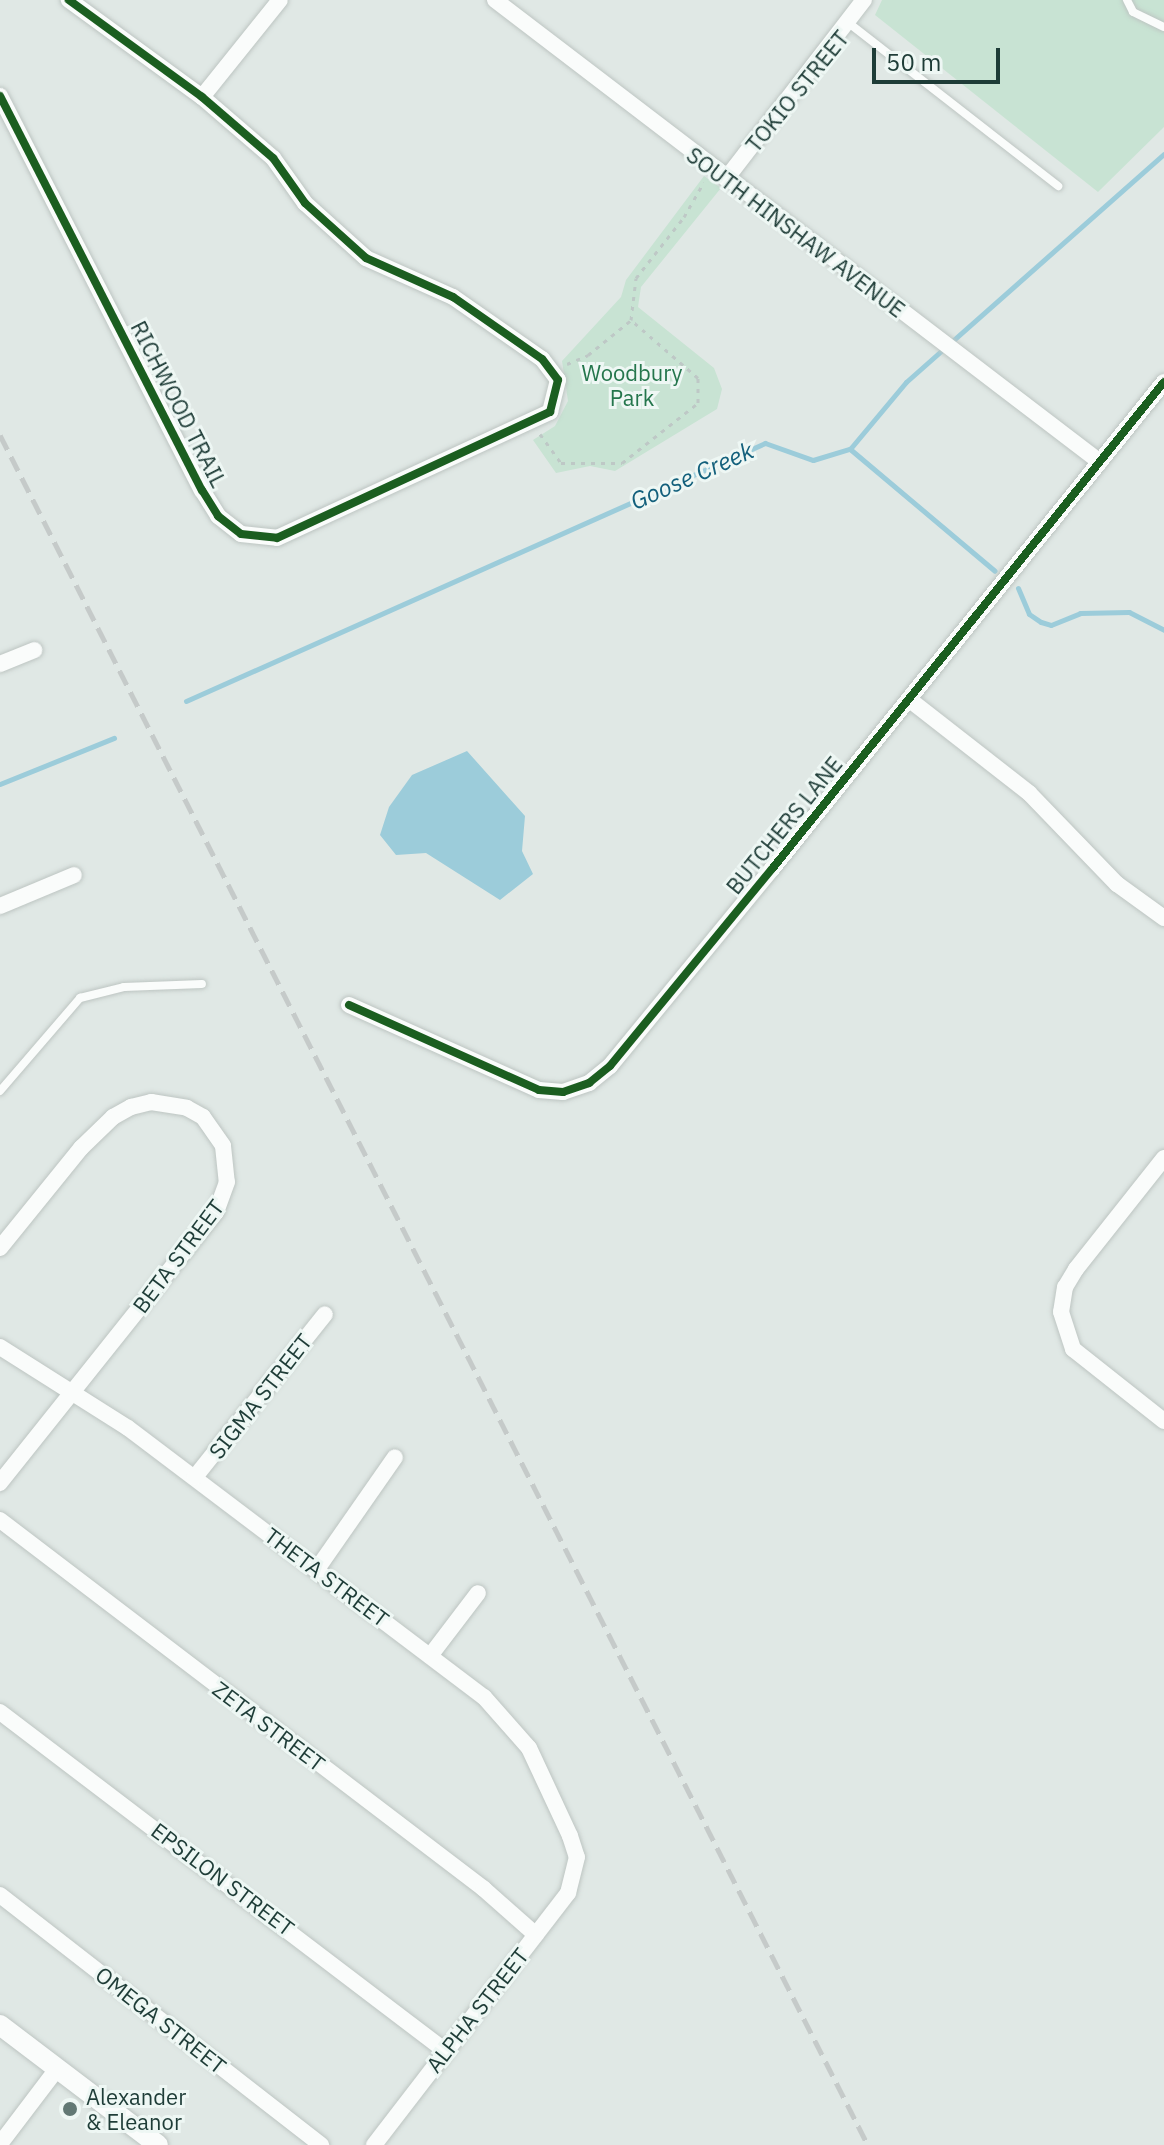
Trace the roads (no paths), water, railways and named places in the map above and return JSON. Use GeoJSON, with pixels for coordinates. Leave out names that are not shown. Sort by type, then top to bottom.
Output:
{"type":"FeatureCollection","features":[{"type":"Feature","properties":{"kind":"street"},"geometry":{"type":"LineString","coordinates":[[69,0],[202,97],[280,0]]}},
{"type":"Feature","properties":{"kind":"street","name":"SOUTH HINSHAW AVENUE"},"geometry":{"type":"LineString","coordinates":[[495,0],[1100,462]]}},
{"type":"Feature","properties":{"kind":"street","name":"TOKIO STREET"},"geometry":{"type":"LineString","coordinates":[[720,174],[850,24],[864,0]]}},
{"type":"Feature","properties":{"kind":"street","name":"RICHWOOD TRAIL"},"geometry":{"type":"LineString","coordinates":[[0,96],[202,490],[218,516],[241,534],[277,538],[534,424],[550,412],[557,397],[558,380],[542,359],[453,297],[366,258],[305,203],[273,158],[202,97]]}},
{"type":"Feature","properties":{"kind":"street","name":"BUTCHERS LANE"},"geometry":{"type":"LineString","coordinates":[[349,1005],[539,1090],[563,1092],[589,1083],[610,1066],[910,700],[1164,382]]}},
{"type":"Feature","properties":{"kind":"street"},"geometry":{"type":"LineString","coordinates":[[0,664],[34,650]]}},
{"type":"Feature","properties":{"kind":"street"},"geometry":{"type":"LineString","coordinates":[[910,700],[1029,793],[1117,884],[1164,918]]}},
{"type":"Feature","properties":{"kind":"street"},"geometry":{"type":"LineString","coordinates":[[0,906],[74,875]]}},
{"type":"Feature","properties":{"kind":"street","name":"BETA STREET"},"geometry":{"type":"LineString","coordinates":[[0,1248],[81,1148],[131,1107],[151,1102],[187,1108],[203,1117],[223,1146],[227,1182],[216,1212],[0,1483]]}},
{"type":"Feature","properties":{"kind":"street"},"geometry":{"type":"LineString","coordinates":[[1164,1158],[1076,1269],[1065,1287],[1061,1312],[1073,1349],[1164,1421]]}},
{"type":"Feature","properties":{"kind":"street","name":"SIGMA STREET"},"geometry":{"type":"LineString","coordinates":[[195,1477],[325,1314]]}},
{"type":"Feature","properties":{"kind":"street","name":"THETA STREET"},"geometry":{"type":"LineString","coordinates":[[0,1347],[73,1390],[195,1477],[502,1713],[519,1734],[570,1836],[575,1873]]}},
{"type":"Feature","properties":{"kind":"street"},"geometry":{"type":"LineString","coordinates":[[317,1569],[395,1457]]}},
{"type":"Feature","properties":{"kind":"street","name":"ZETA STREET"},"geometry":{"type":"LineString","coordinates":[[0,1520],[484,1889],[536,1935]]}},
{"type":"Feature","properties":{"kind":"street"},"geometry":{"type":"LineString","coordinates":[[430,1656],[478,1593]]}},
{"type":"Feature","properties":{"kind":"street","name":"EPSILON STREET"},"geometry":{"type":"LineString","coordinates":[[0,1712],[444,2050]]}},
{"type":"Feature","properties":{"kind":"street","name":"ALPHA STREET"},"geometry":{"type":"LineString","coordinates":[[374,2145],[444,2050],[568,1893],[575,1873]]}},
{"type":"Feature","properties":{"kind":"street","name":"OMEGA STREET"},"geometry":{"type":"LineString","coordinates":[[0,1895],[321,2145]]}},
{"type":"Feature","properties":{"kind":"street"},"geometry":{"type":"LineString","coordinates":[[0,2025],[158,2145]]}},
{"type":"Feature","properties":{"kind":"street"},"geometry":{"type":"LineString","coordinates":[[0,2144],[57,2069]]}},
{"type":"Feature","properties":{"kind":"lane"},"geometry":{"type":"LineString","coordinates":[[1127,0],[1133,12],[1164,27]]}},
{"type":"Feature","properties":{"kind":"lane"},"geometry":{"type":"LineString","coordinates":[[850,24],[1058,186]]}},
{"type":"Feature","properties":{"kind":"lane"},"geometry":{"type":"LineString","coordinates":[[0,1091],[80,998],[124,987],[202,984]]}},
{"type":"Feature","properties":{"kind":"water"},"geometry":{"type":"Polygon","coordinates":[[[467,751],[525,816],[522,851],[533,874],[500,900],[426,853],[396,855],[380,835],[389,807],[412,775],[467,751]]]}},
{"type":"Feature","properties":{"kind":"waterway","name":"Goose Creek"},"geometry":{"type":"LineString","coordinates":[[186,701],[765,443],[813,460],[850,449],[906,382],[1164,154]]}},
{"type":"Feature","properties":{"kind":"waterway"},"geometry":{"type":"LineString","coordinates":[[850,449],[995,571]]}},
{"type":"Feature","properties":{"kind":"waterway"},"geometry":{"type":"LineString","coordinates":[[1018,588],[1029,614],[1051,625],[1080,613],[1129,612],[1164,630]]}},
{"type":"Feature","properties":{"kind":"waterway","name":"Goose Creek"},"geometry":{"type":"LineString","coordinates":[[0,784],[114,738]]}},
{"type":"Feature","properties":{"kind":"railway"},"geometry":{"type":"LineString","coordinates":[[0,435],[868,2145]]}},
{"type":"Feature","properties":{"kind":"place","name":"Alexander & Eleanor"},"geometry":{"type":"Point","coordinates":[70,2109]}},
{"type":"Feature","properties":{"kind":"park label","name":"Woodbury Park"},"geometry":{"type":"Point","coordinates":[632,384]}}]}
